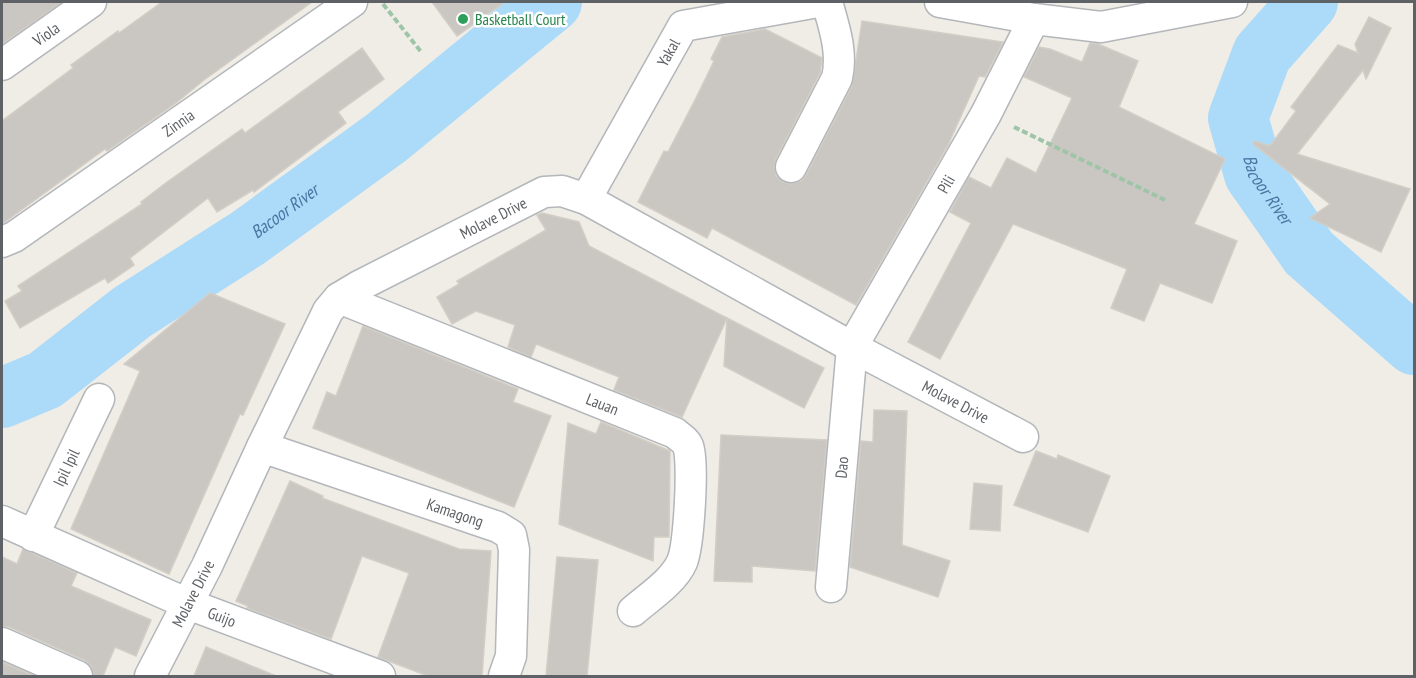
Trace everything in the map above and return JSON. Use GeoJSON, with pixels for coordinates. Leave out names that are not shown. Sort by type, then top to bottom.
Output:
{"type":"FeatureCollection","features":[{"type":"Feature","properties":{"kind":"street","name":"Viola"},"geometry":{"type":"LineString","coordinates":[[2,65],[91,2]]}},
{"type":"Feature","properties":{"kind":"street","name":"Zinnia"},"geometry":{"type":"LineString","coordinates":[[2,242],[14,237],[352,2]]}},
{"type":"Feature","properties":{"kind":"street","name":"Yakal"},"geometry":{"type":"LineString","coordinates":[[586,199],[683,26],[818,2]]}},
{"type":"Feature","properties":{"kind":"street"},"geometry":{"type":"LineString","coordinates":[[791,168],[839,73],[840,53],[827,2]]}},
{"type":"Feature","properties":{"kind":"street"},"geometry":{"type":"LineString","coordinates":[[940,2],[1034,19],[1101,27],[1232,2]]}},
{"type":"Feature","properties":{"kind":"street","name":"Pili"},"geometry":{"type":"LineString","coordinates":[[852,347],[986,114],[1034,19]]}},
{"type":"Feature","properties":{"kind":"street","name":"Molave Drive"},"geometry":{"type":"LineString","coordinates":[[150,676],[207,566],[328,310],[339,298],[544,192],[562,191],[586,199],[852,347],[1023,437]]}},
{"type":"Feature","properties":{"kind":"street","name":"Lauan"},"geometry":{"type":"LineString","coordinates":[[339,298],[675,433],[687,443],[691,458],[686,544],[682,561],[673,576],[633,611]]}},
{"type":"Feature","properties":{"kind":"street","name":"Dao"},"geometry":{"type":"LineString","coordinates":[[831,587],[852,347]]}},
{"type":"Feature","properties":{"kind":"street","name":"Ipil Ipil"},"geometry":{"type":"LineString","coordinates":[[33,536],[99,399]]}},
{"type":"Feature","properties":{"kind":"street","name":"Kamagong"},"geometry":{"type":"LineString","coordinates":[[262,447],[498,528],[511,535],[514,550],[511,656],[504,676]]}},
{"type":"Feature","properties":{"kind":"street","name":"Guijo"},"geometry":{"type":"LineString","coordinates":[[2,521],[188,604],[380,676]]}},
{"type":"Feature","properties":{"kind":"street"},"geometry":{"type":"LineString","coordinates":[[2,643],[77,676]]}},
{"type":"Feature","properties":{"kind":"path"},"geometry":{"type":"LineString","coordinates":[[381,2],[422,53]]}},
{"type":"Feature","properties":{"kind":"path"},"geometry":{"type":"LineString","coordinates":[[986,114],[1165,200]]}},
{"type":"Feature","properties":{"kind":"building"},"geometry":{"type":"Polygon","coordinates":[[[2,2],[62,2],[2,44],[2,2]]]}},
{"type":"Feature","properties":{"kind":"building"},"geometry":{"type":"Polygon","coordinates":[[[162,2],[312,2],[176,103],[107,151],[105,149],[2,224],[2,121],[73,68],[71,65],[162,2]]]}},
{"type":"Feature","properties":{"kind":"building","name":"Basketball Court"},"geometry":{"type":"Polygon","coordinates":[[[432,2],[505,2],[457,36],[432,2]]]}},
{"type":"Feature","properties":{"kind":"building"},"geometry":{"type":"Polygon","coordinates":[[[1369,17],[1391,28],[1366,79],[1363,70],[1297,154],[1410,189],[1381,252],[1310,218],[1330,204],[1253,144],[1254,141],[1270,146],[1296,111],[1291,107],[1338,45],[1358,53],[1355,44],[1369,17]]]}},
{"type":"Feature","properties":{"kind":"building"},"geometry":{"type":"Polygon","coordinates":[[[862,21],[1003,42],[985,77],[979,76],[948,145],[856,305],[712,228],[707,238],[638,202],[664,151],[668,152],[696,98],[714,61],[711,59],[722,37],[765,29],[822,58],[820,73],[774,167],[776,176],[783,182],[791,184],[801,181],[852,86],[862,21]]]}},
{"type":"Feature","properties":{"kind":"building"},"geometry":{"type":"Polygon","coordinates":[[[1090,43],[1098,44],[1138,61],[1119,107],[1225,159],[1194,224],[1237,241],[1212,303],[1160,283],[1144,321],[1111,308],[1127,269],[1013,224],[940,359],[908,342],[971,223],[950,212],[969,177],[991,188],[1007,158],[1036,173],[1072,98],[1024,77],[1039,47],[1082,62],[1090,43]]]}},
{"type":"Feature","properties":{"kind":"building"},"geometry":{"type":"Polygon","coordinates":[[[362,48],[384,79],[338,112],[346,123],[254,192],[253,190],[217,212],[208,198],[130,258],[134,265],[108,283],[105,278],[20,328],[5,301],[22,291],[18,286],[142,204],[141,202],[167,182],[242,129],[245,133],[362,48]]]}},
{"type":"Feature","properties":{"kind":"building"},"geometry":{"type":"Polygon","coordinates":[[[542,213],[579,222],[589,246],[727,318],[682,417],[614,390],[619,377],[536,344],[531,357],[508,347],[515,325],[476,311],[452,324],[437,297],[459,284],[457,281],[546,230],[537,215],[542,213]]]}},
{"type":"Feature","properties":{"kind":"building"},"geometry":{"type":"Polygon","coordinates":[[[210,293],[285,324],[243,415],[240,414],[169,574],[71,529],[140,371],[124,364],[210,293]]]}},
{"type":"Feature","properties":{"kind":"building"},"geometry":{"type":"Polygon","coordinates":[[[727,318],[824,368],[804,408],[724,366],[727,318]]]}},
{"type":"Feature","properties":{"kind":"building"},"geometry":{"type":"Polygon","coordinates":[[[363,326],[518,389],[513,402],[551,416],[514,507],[313,428],[327,392],[336,396],[363,326]]]}},
{"type":"Feature","properties":{"kind":"building"},"geometry":{"type":"Polygon","coordinates":[[[874,410],[907,411],[902,545],[950,561],[938,597],[850,567],[861,441],[873,442],[874,410]]]}},
{"type":"Feature","properties":{"kind":"building"},"geometry":{"type":"Polygon","coordinates":[[[601,422],[670,451],[669,537],[654,537],[653,561],[559,524],[568,423],[596,434],[601,422]]]}},
{"type":"Feature","properties":{"kind":"building"},"geometry":{"type":"Polygon","coordinates":[[[721,435],[827,440],[815,571],[752,566],[752,582],[714,581],[721,435]]]}},
{"type":"Feature","properties":{"kind":"building"},"geometry":{"type":"Polygon","coordinates":[[[1036,451],[1057,459],[1058,455],[1110,476],[1088,532],[1014,505],[1036,451]]]}},
{"type":"Feature","properties":{"kind":"building"},"geometry":{"type":"Polygon","coordinates":[[[290,481],[323,496],[322,498],[459,549],[491,551],[482,676],[428,676],[378,657],[409,573],[362,556],[331,639],[247,608],[248,606],[236,601],[290,481]]]}},
{"type":"Feature","properties":{"kind":"building"},"geometry":{"type":"Polygon","coordinates":[[[974,483],[1002,486],[1000,531],[970,529],[974,483]]]}},
{"type":"Feature","properties":{"kind":"building"},"geometry":{"type":"Polygon","coordinates":[[[23,549],[77,573],[71,586],[151,620],[136,656],[115,647],[103,676],[94,676],[91,666],[84,660],[2,626],[2,557],[17,564],[23,549]]]}},
{"type":"Feature","properties":{"kind":"building"},"geometry":{"type":"Polygon","coordinates":[[[557,557],[598,560],[587,676],[546,676],[557,557]]]}},
{"type":"Feature","properties":{"kind":"building"},"geometry":{"type":"Polygon","coordinates":[[[206,647],[276,676],[194,676],[206,647]]]}},
{"type":"Feature","properties":{"kind":"building"},"geometry":{"type":"Polygon","coordinates":[[[2,662],[32,675],[2,676],[2,662]]]}},
{"type":"Feature","properties":{"kind":"waterway","name":"Bacoor River"},"geometry":{"type":"LineString","coordinates":[[2,398],[45,380],[132,312],[248,238],[386,138],[552,2]]}},
{"type":"Feature","properties":{"kind":"waterway","name":"Bacoor River"},"geometry":{"type":"LineString","coordinates":[[1308,2],[1262,54],[1238,118],[1254,174],[1309,253],[1414,345]]}},
{"type":"Feature","properties":{"kind":"place","name":"Basketball Court"},"geometry":{"type":"Point","coordinates":[463,19]}}]}
